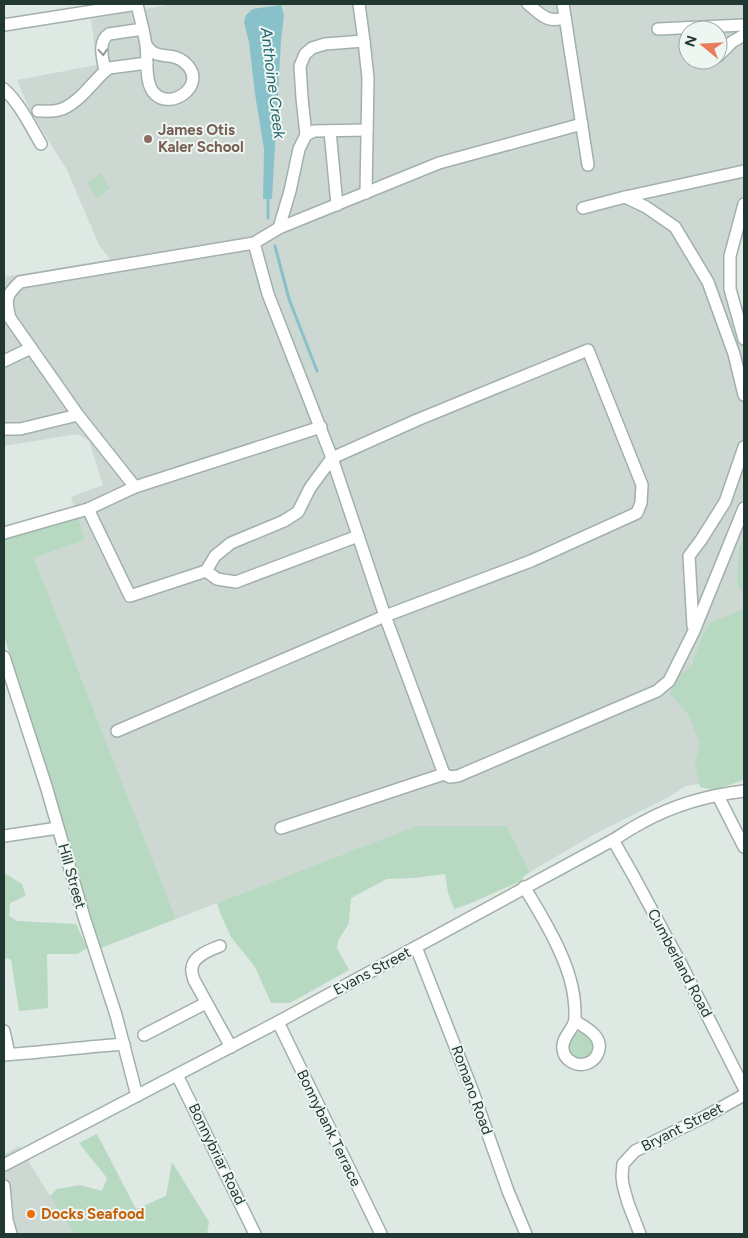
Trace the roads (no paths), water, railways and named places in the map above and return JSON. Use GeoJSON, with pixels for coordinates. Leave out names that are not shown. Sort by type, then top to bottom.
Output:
{"type":"FeatureCollection","features":[{"type":"Feature","properties":{"kind":"street"},"geometry":{"type":"LineString","coordinates":[[4,25],[137,4],[146,45],[150,88],[159,98],[172,100],[178,98],[191,85],[193,78],[189,68],[181,59],[157,54],[146,45]]}},
{"type":"Feature","properties":{"kind":"street"},"geometry":{"type":"LineString","coordinates":[[359,4],[368,78],[366,193]]}},
{"type":"Feature","properties":{"kind":"street"},"geometry":{"type":"LineString","coordinates":[[528,4],[545,18],[554,21],[565,18]]}},
{"type":"Feature","properties":{"kind":"street"},"geometry":{"type":"LineString","coordinates":[[563,4],[588,165]]}},
{"type":"Feature","properties":{"kind":"street"},"geometry":{"type":"LineString","coordinates":[[658,29],[744,25]]}},
{"type":"Feature","properties":{"kind":"street"},"geometry":{"type":"LineString","coordinates":[[105,71],[102,45],[104,37],[109,34],[143,29]]}},
{"type":"Feature","properties":{"kind":"street"},"geometry":{"type":"LineString","coordinates":[[728,46],[744,35]]}},
{"type":"Feature","properties":{"kind":"street"},"geometry":{"type":"LineString","coordinates":[[280,228],[299,148],[306,135],[300,66],[305,54],[312,48],[325,44],[364,41]]}},
{"type":"Feature","properties":{"kind":"street"},"geometry":{"type":"LineString","coordinates":[[38,111],[52,112],[64,108],[77,99],[105,71],[147,62]]}},
{"type":"Feature","properties":{"kind":"street"},"geometry":{"type":"LineString","coordinates":[[4,90],[26,116],[41,144]]}},
{"type":"Feature","properties":{"kind":"street"},"geometry":{"type":"LineString","coordinates":[[135,487],[78,415],[10,318],[6,304],[10,291],[20,282],[254,243],[280,228],[439,163],[582,124]]}},
{"type":"Feature","properties":{"kind":"street"},"geometry":{"type":"LineString","coordinates":[[330,130],[337,205]]}},
{"type":"Feature","properties":{"kind":"street"},"geometry":{"type":"LineString","coordinates":[[306,135],[314,131],[367,130]]}},
{"type":"Feature","properties":{"kind":"street"},"geometry":{"type":"LineString","coordinates":[[583,208],[744,171]]}},
{"type":"Feature","properties":{"kind":"street"},"geometry":{"type":"LineString","coordinates":[[625,197],[646,207],[675,227],[708,282],[734,354],[744,395]]}},
{"type":"Feature","properties":{"kind":"street"},"geometry":{"type":"LineString","coordinates":[[744,204],[730,256],[730,289],[744,339]]}},
{"type":"Feature","properties":{"kind":"street"},"geometry":{"type":"LineString","coordinates":[[254,243],[268,294],[321,427],[386,616],[444,774],[450,777],[458,776],[657,692],[669,681],[694,631],[744,508]]}},
{"type":"Feature","properties":{"kind":"street"},"geometry":{"type":"LineString","coordinates":[[4,361],[31,348]]}},
{"type":"Feature","properties":{"kind":"street"},"geometry":{"type":"LineString","coordinates":[[88,509],[130,596],[206,571],[215,556],[231,542],[284,521],[298,512],[310,488],[332,458],[417,420],[588,350],[642,485],[641,503],[637,513],[531,561],[386,616],[117,731]]}},
{"type":"Feature","properties":{"kind":"street"},"geometry":{"type":"LineString","coordinates":[[4,429],[20,429],[78,415]]}},
{"type":"Feature","properties":{"kind":"street"},"geometry":{"type":"LineString","coordinates":[[4,533],[88,509],[135,487],[321,427]]}},
{"type":"Feature","properties":{"kind":"street"},"geometry":{"type":"LineString","coordinates":[[694,631],[689,556],[725,502],[744,447]]}},
{"type":"Feature","properties":{"kind":"street"},"geometry":{"type":"LineString","coordinates":[[206,571],[217,578],[236,582],[358,536]]}},
{"type":"Feature","properties":{"kind":"street","name":"Hill Street"},"geometry":{"type":"LineString","coordinates":[[4,657],[124,1044],[138,1096]]}},
{"type":"Feature","properties":{"kind":"street"},"geometry":{"type":"LineString","coordinates":[[281,828],[444,774]]}},
{"type":"Feature","properties":{"kind":"street","name":"Evans Street"},"geometry":{"type":"LineString","coordinates":[[4,1165],[278,1022],[613,840],[644,821],[700,800],[744,791]]}},
{"type":"Feature","properties":{"kind":"street"},"geometry":{"type":"LineString","coordinates":[[718,796],[744,847]]}},
{"type":"Feature","properties":{"kind":"street"},"geometry":{"type":"LineString","coordinates":[[4,836],[58,828]]}},
{"type":"Feature","properties":{"kind":"street","name":"Cumberland Road"},"geometry":{"type":"LineString","coordinates":[[613,840],[680,962],[744,1088]]}},
{"type":"Feature","properties":{"kind":"street"},"geometry":{"type":"LineString","coordinates":[[524,888],[538,908],[569,972],[575,999],[575,1021]]}},
{"type":"Feature","properties":{"kind":"street"},"geometry":{"type":"LineString","coordinates":[[220,946],[194,961],[191,970],[194,980],[231,1047]]}},
{"type":"Feature","properties":{"kind":"street","name":"Romano Road"},"geometry":{"type":"LineString","coordinates":[[416,947],[526,1234]]}},
{"type":"Feature","properties":{"kind":"street"},"geometry":{"type":"LineString","coordinates":[[144,1035],[206,1003]]}},
{"type":"Feature","properties":{"kind":"street","name":"Bonnybank Terrace"},"geometry":{"type":"LineString","coordinates":[[278,1022],[381,1234]]}},
{"type":"Feature","properties":{"kind":"street"},"geometry":{"type":"LineString","coordinates":[[4,1031],[6,1055],[124,1044]]}},
{"type":"Feature","properties":{"kind":"street","name":"Bonnybriar Road"},"geometry":{"type":"LineString","coordinates":[[177,1075],[255,1234]]}},
{"type":"Feature","properties":{"kind":"street","name":"Bryant Street"},"geometry":{"type":"LineString","coordinates":[[640,1234],[623,1185],[624,1164],[635,1150],[706,1116],[744,1095]]}},
{"type":"Feature","properties":{"kind":"street"},"geometry":{"type":"LineString","coordinates":[[4,1186],[7,1220],[12,1234]]}},
{"type":"Feature","properties":{"kind":"water"},"geometry":{"type":"Polygon","coordinates":[[[281,5],[284,15],[272,199],[263,199],[264,149],[249,42],[244,22],[246,15],[253,9],[281,5]]]}},
{"type":"Feature","properties":{"kind":"waterway","name":"Anthoine Creek"},"geometry":{"type":"LineString","coordinates":[[268,196],[268,218]]}},
{"type":"Feature","properties":{"kind":"waterway","name":"Anthoine Creek"},"geometry":{"type":"LineString","coordinates":[[275,246],[289,299],[317,371]]}},
{"type":"Feature","properties":{"kind":"place","name":"James Otis Kaler School"},"geometry":{"type":"Point","coordinates":[148,139]}},
{"type":"Feature","properties":{"kind":"place","name":"Docks Seafood"},"geometry":{"type":"Point","coordinates":[31,1214]}}]}
